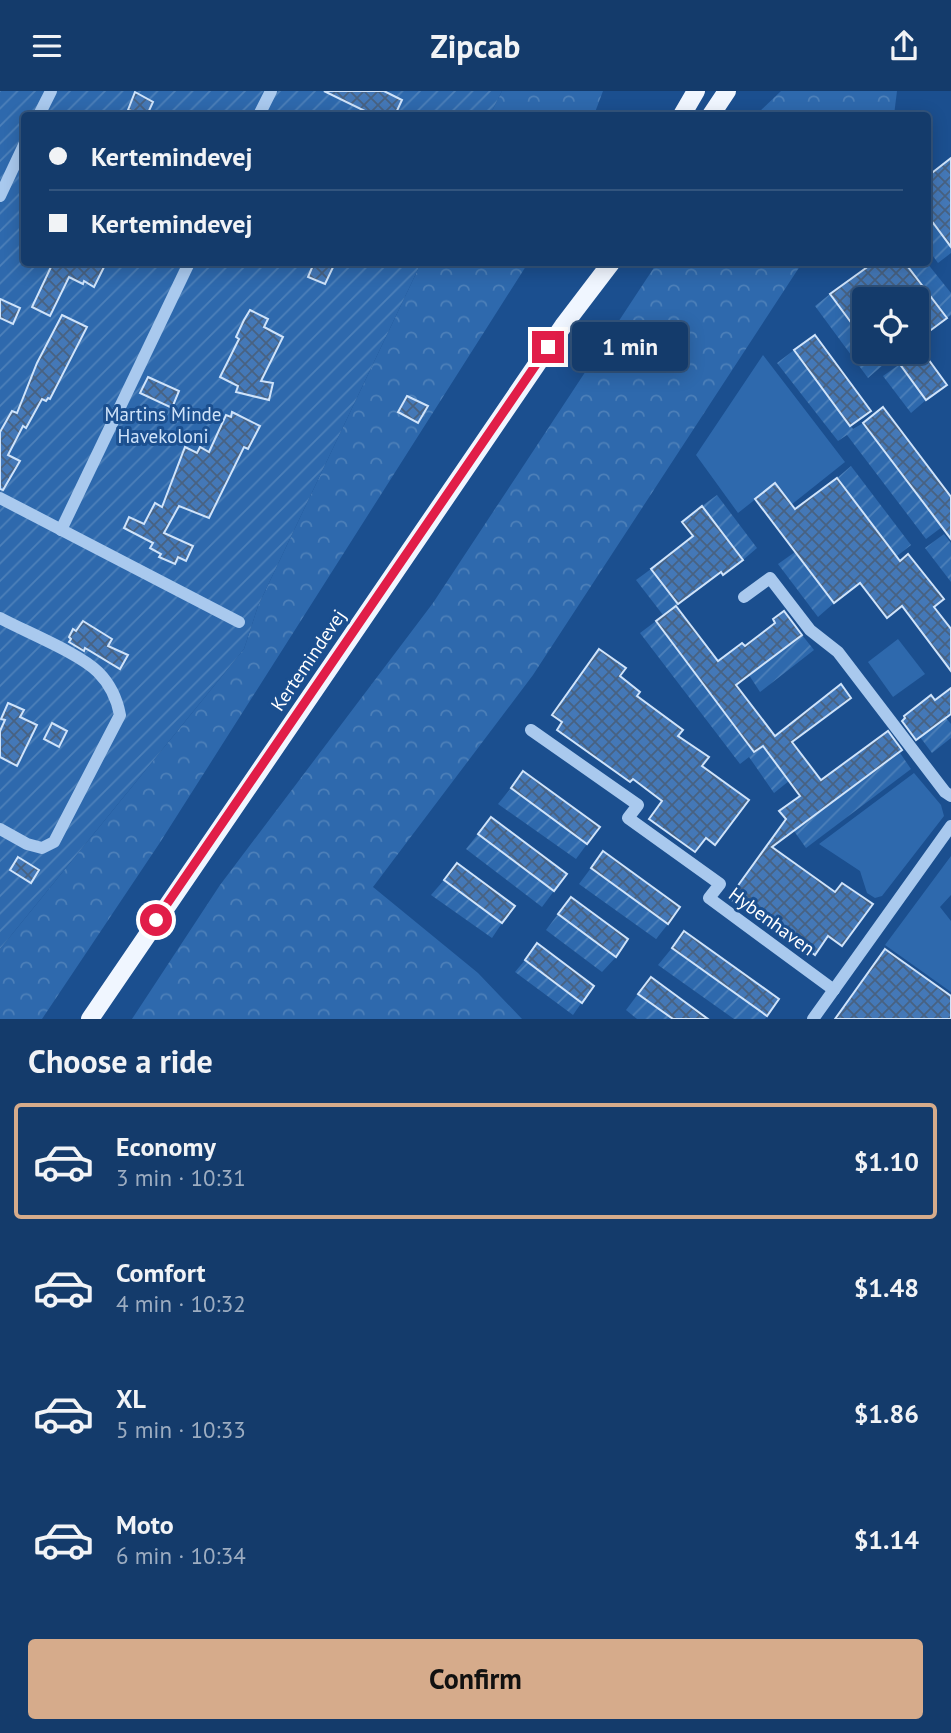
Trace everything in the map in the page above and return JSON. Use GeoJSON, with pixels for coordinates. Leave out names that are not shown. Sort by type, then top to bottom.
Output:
{"type":"FeatureCollection","features":[{"type":"Feature","properties":{"kind":"main road"},"geometry":{"type":"LineString","coordinates":[[684,112],[696,91]]}},
{"type":"Feature","properties":{"kind":"main road"},"geometry":{"type":"LineString","coordinates":[[713,112],[727,91]]}},
{"type":"Feature","properties":{"kind":"main road","name":"Kertemindevej"},"geometry":{"type":"LineString","coordinates":[[563,326],[597,266]]}},
{"type":"Feature","properties":{"kind":"main road","name":"Kertemindevej"},"geometry":{"type":"LineString","coordinates":[[90,1019],[563,326],[609,266]]}},
{"type":"Feature","properties":{"kind":"street"},"geometry":{"type":"LineString","coordinates":[[40,112],[51,91]]}},
{"type":"Feature","properties":{"kind":"street"},"geometry":{"type":"LineString","coordinates":[[260,112],[271,91]]}},
{"type":"Feature","properties":{"kind":"street"},"geometry":{"type":"LineString","coordinates":[[0,196],[21,151]]}},
{"type":"Feature","properties":{"kind":"street"},"geometry":{"type":"LineString","coordinates":[[61,530],[188,266]]}},
{"type":"Feature","properties":{"kind":"street"},"geometry":{"type":"LineString","coordinates":[[0,498],[239,622]]}},
{"type":"Feature","properties":{"kind":"street"},"geometry":{"type":"LineString","coordinates":[[744,597],[770,578],[810,630],[838,652],[945,792],[951,796]]}},
{"type":"Feature","properties":{"kind":"street"},"geometry":{"type":"LineString","coordinates":[[0,618],[76,657],[98,672],[117,698],[120,715],[54,842],[43,848],[27,844],[0,829]]}},
{"type":"Feature","properties":{"kind":"street","name":"Hybenhaven"},"geometry":{"type":"LineString","coordinates":[[531,730],[638,805],[628,818],[720,884],[709,898],[834,991]]}},
{"type":"Feature","properties":{"kind":"street"},"geometry":{"type":"LineString","coordinates":[[813,1019],[951,826]]}},
{"type":"Feature","properties":{"kind":"green space","name":"Martins Minde Havekoloni"},"geometry":{"type":"Polygon","coordinates":[[[0,91],[502,91],[492,112],[21,112],[21,266],[420,266],[258,606],[244,649],[0,949],[0,91]]]}},
{"type":"Feature","properties":{"kind":"green space"},"geometry":{"type":"Polygon","coordinates":[[[502,91],[603,91],[595,112],[492,112],[502,91]]]}},
{"type":"Feature","properties":{"kind":"green space"},"geometry":{"type":"Polygon","coordinates":[[[781,91],[897,91],[894,112],[759,112],[781,91]]]}},
{"type":"Feature","properties":{"kind":"green space"},"geometry":{"type":"Polygon","coordinates":[[[931,220],[951,247],[951,253],[938,263],[931,253],[931,220]]]}},
{"type":"Feature","properties":{"kind":"green space"},"geometry":{"type":"Polygon","coordinates":[[[420,266],[526,266],[159,844],[42,1019],[0,1019],[0,949],[244,649],[258,606],[420,266]]]}},
{"type":"Feature","properties":{"kind":"green space"},"geometry":{"type":"Polygon","coordinates":[[[655,266],[800,266],[533,675],[373,887],[478,973],[522,1019],[132,1019],[220,885],[433,603],[655,266]]]}},
{"type":"Feature","properties":{"kind":"green space"},"geometry":{"type":"Polygon","coordinates":[[[907,266],[929,266],[951,293],[951,315],[947,318],[929,294],[929,287],[923,287],[907,266]]]}},
{"type":"Feature","properties":{"kind":"green space"},"geometry":{"type":"Polygon","coordinates":[[[830,294],[852,324],[852,356],[815,306],[830,294]]]}},
{"type":"Feature","properties":{"kind":"green space"},"geometry":{"type":"Polygon","coordinates":[[[794,350],[853,429],[863,423],[942,527],[926,539],[847,435],[838,441],[777,363],[794,350]]]}},
{"type":"Feature","properties":{"kind":"green space"},"geometry":{"type":"Polygon","coordinates":[[[763,355],[845,462],[791,505],[775,484],[738,513],[696,455],[763,355]]]}},
{"type":"Feature","properties":{"kind":"green space"},"geometry":{"type":"Polygon","coordinates":[[[858,364],[882,364],[883,365],[868,378],[858,364]]]}},
{"type":"Feature","properties":{"kind":"green space"},"geometry":{"type":"Polygon","coordinates":[[[900,364],[926,400],[911,413],[883,376],[900,364]]]}},
{"type":"Feature","properties":{"kind":"green space"},"geometry":{"type":"Polygon","coordinates":[[[851,466],[911,545],[897,556],[837,478],[851,466]]]}},
{"type":"Feature","properties":{"kind":"green space"},"geometry":{"type":"Polygon","coordinates":[[[717,495],[757,548],[743,560],[702,506],[717,495]]]}},
{"type":"Feature","properties":{"kind":"green space"},"geometry":{"type":"Polygon","coordinates":[[[944,534],[951,543],[951,582],[925,548],[944,534]]]}},
{"type":"Feature","properties":{"kind":"green space"},"geometry":{"type":"Polygon","coordinates":[[[795,552],[834,603],[818,617],[778,564],[795,552]]]}},
{"type":"Feature","properties":{"kind":"green space"},"geometry":{"type":"Polygon","coordinates":[[[651,569],[678,604],[663,615],[636,580],[651,569]]]}},
{"type":"Feature","properties":{"kind":"green space"},"geometry":{"type":"Polygon","coordinates":[[[656,621],[754,752],[763,746],[789,781],[774,793],[749,757],[740,764],[640,633],[656,621]]]}},
{"type":"Feature","properties":{"kind":"green space"},"geometry":{"type":"Polygon","coordinates":[[[802,635],[814,650],[760,692],[749,675],[802,635]]]}},
{"type":"Feature","properties":{"kind":"green space"},"geometry":{"type":"Polygon","coordinates":[[[898,639],[925,674],[893,697],[868,662],[898,639]]]}},
{"type":"Feature","properties":{"kind":"green space"},"geometry":{"type":"Polygon","coordinates":[[[946,718],[951,724],[951,738],[932,753],[920,737],[946,718]]]}},
{"type":"Feature","properties":{"kind":"green space"},"geometry":{"type":"Polygon","coordinates":[[[900,753],[911,769],[806,848],[794,831],[900,753]]]}},
{"type":"Feature","properties":{"kind":"green space"},"geometry":{"type":"Polygon","coordinates":[[[914,773],[941,805],[944,816],[882,896],[875,898],[867,893],[860,871],[819,844],[914,773]]]}},
{"type":"Feature","properties":{"kind":"green space"},"geometry":{"type":"Polygon","coordinates":[[[511,788],[587,844],[576,859],[498,804],[511,788]]]}},
{"type":"Feature","properties":{"kind":"green space"},"geometry":{"type":"Polygon","coordinates":[[[478,834],[554,891],[542,907],[466,849],[478,834]]]}},
{"type":"Feature","properties":{"kind":"green space"},"geometry":{"type":"Polygon","coordinates":[[[951,856],[951,895],[940,907],[951,921],[951,992],[885,945],[951,856]]]}},
{"type":"Feature","properties":{"kind":"green space"},"geometry":{"type":"Polygon","coordinates":[[[591,868],[668,924],[656,939],[579,884],[591,868]]]}},
{"type":"Feature","properties":{"kind":"green space"},"geometry":{"type":"Polygon","coordinates":[[[444,880],[502,923],[492,938],[431,895],[444,880]]]}},
{"type":"Feature","properties":{"kind":"green space"},"geometry":{"type":"Polygon","coordinates":[[[558,914],[616,957],[602,972],[546,930],[558,914]]]}},
{"type":"Feature","properties":{"kind":"green space"},"geometry":{"type":"Polygon","coordinates":[[[672,948],[767,1016],[765,1019],[734,1019],[658,965],[672,948]]]}},
{"type":"Feature","properties":{"kind":"green space"},"geometry":{"type":"Polygon","coordinates":[[[525,960],[582,1002],[573,1015],[515,972],[525,960]]]}},
{"type":"Feature","properties":{"kind":"green space"},"geometry":{"type":"Polygon","coordinates":[[[638,994],[673,1019],[637,1019],[626,1010],[638,994]]]}},
{"type":"Feature","properties":{"kind":"building"},"geometry":{"type":"Polygon","coordinates":[[[324,91],[384,91],[402,100],[396,112],[367,112],[324,91]]]}},
{"type":"Feature","properties":{"kind":"building"},"geometry":{"type":"Polygon","coordinates":[[[135,92],[153,102],[148,112],[128,110],[135,92]]]}},
{"type":"Feature","properties":{"kind":"building"},"geometry":{"type":"Polygon","coordinates":[[[951,158],[951,247],[931,220],[931,174],[951,158]]]}},
{"type":"Feature","properties":{"kind":"building"},"geometry":{"type":"Polygon","coordinates":[[[49,266],[104,266],[94,287],[69,277],[50,316],[32,307],[51,267],[49,266]]]}},
{"type":"Feature","properties":{"kind":"building"},"geometry":{"type":"Polygon","coordinates":[[[313,266],[334,266],[325,284],[308,277],[313,266]]]}},
{"type":"Feature","properties":{"kind":"building"},"geometry":{"type":"Polygon","coordinates":[[[869,266],[907,266],[923,287],[852,287],[852,324],[830,294],[869,266]]]}},
{"type":"Feature","properties":{"kind":"building"},"geometry":{"type":"Polygon","coordinates":[[[929,294],[947,318],[929,332],[929,294]]]}},
{"type":"Feature","properties":{"kind":"building"},"geometry":{"type":"Polygon","coordinates":[[[0,299],[20,308],[13,324],[0,318],[0,299]]]}},
{"type":"Feature","properties":{"kind":"building"},"geometry":{"type":"Polygon","coordinates":[[[250,310],[268,319],[264,327],[283,337],[261,381],[273,383],[269,400],[236,392],[238,386],[220,377],[250,310]]]}},
{"type":"Feature","properties":{"kind":"building"},"geometry":{"type":"Polygon","coordinates":[[[62,315],[87,327],[50,399],[42,399],[26,428],[23,426],[8,455],[20,461],[3,490],[0,489],[0,432],[12,411],[17,413],[37,363],[62,315]]]}},
{"type":"Feature","properties":{"kind":"building"},"geometry":{"type":"Polygon","coordinates":[[[815,335],[871,411],[850,426],[794,350],[815,335]]]}},
{"type":"Feature","properties":{"kind":"building"},"geometry":{"type":"Polygon","coordinates":[[[929,360],[947,385],[926,400],[900,364],[929,364],[929,360]]]}},
{"type":"Feature","properties":{"kind":"building"},"geometry":{"type":"Polygon","coordinates":[[[148,377],[179,391],[172,408],[140,393],[148,377]]]}},
{"type":"Feature","properties":{"kind":"building"},"geometry":{"type":"Polygon","coordinates":[[[407,396],[428,406],[418,423],[398,412],[407,396]]]}},
{"type":"Feature","properties":{"kind":"building"},"geometry":{"type":"Polygon","coordinates":[[[883,407],[951,497],[951,539],[863,423],[883,407]]]}},
{"type":"Feature","properties":{"kind":"building"},"geometry":{"type":"Polygon","coordinates":[[[232,412],[260,426],[248,449],[244,447],[209,518],[179,506],[164,533],[193,546],[186,561],[178,557],[175,564],[159,557],[161,554],[150,548],[153,543],[124,528],[129,517],[144,524],[155,503],[162,507],[185,447],[197,453],[200,447],[209,452],[226,415],[231,417],[232,412]]]}},
{"type":"Feature","properties":{"kind":"building"},"geometry":{"type":"Polygon","coordinates":[[[837,478],[900,561],[908,554],[944,599],[934,607],[951,629],[951,671],[902,606],[887,618],[860,583],[834,603],[755,499],[775,483],[795,509],[837,478]]]}},
{"type":"Feature","properties":{"kind":"building"},"geometry":{"type":"Polygon","coordinates":[[[702,506],[743,560],[723,575],[721,572],[678,604],[651,569],[693,536],[682,522],[702,506]]]}},
{"type":"Feature","properties":{"kind":"building"},"geometry":{"type":"Polygon","coordinates":[[[676,606],[718,661],[742,643],[745,646],[775,623],[773,619],[784,611],[802,635],[736,685],[775,736],[841,684],[851,698],[792,742],[821,780],[888,731],[902,750],[772,847],[835,892],[842,883],[873,904],[842,946],[828,936],[815,955],[749,904],[745,910],[729,898],[786,819],[779,811],[800,796],[763,746],[754,752],[656,621],[676,606]]]}},
{"type":"Feature","properties":{"kind":"building"},"geometry":{"type":"Polygon","coordinates":[[[83,621],[112,639],[108,646],[128,655],[120,669],[85,648],[84,651],[69,642],[73,629],[76,631],[83,621]]]}},
{"type":"Feature","properties":{"kind":"building"},"geometry":{"type":"Polygon","coordinates":[[[599,649],[626,668],[620,676],[640,692],[637,696],[683,730],[678,736],[709,757],[702,766],[749,800],[715,845],[706,838],[695,852],[649,819],[662,801],[633,779],[630,782],[557,730],[562,722],[552,715],[599,649]]]}},
{"type":"Feature","properties":{"kind":"building"},"geometry":{"type":"Polygon","coordinates":[[[951,688],[951,714],[916,740],[902,721],[904,716],[931,695],[935,700],[951,688]]]}},
{"type":"Feature","properties":{"kind":"building"},"geometry":{"type":"Polygon","coordinates":[[[8,703],[24,710],[20,717],[37,725],[17,766],[0,757],[0,731],[5,720],[1,719],[8,703]]]}},
{"type":"Feature","properties":{"kind":"building"},"geometry":{"type":"Polygon","coordinates":[[[52,723],[67,731],[59,747],[44,739],[52,723]]]}},
{"type":"Feature","properties":{"kind":"building"},"geometry":{"type":"Polygon","coordinates":[[[523,771],[600,827],[587,844],[511,788],[523,771]]]}},
{"type":"Feature","properties":{"kind":"building"},"geometry":{"type":"Polygon","coordinates":[[[491,817],[567,874],[554,891],[478,834],[491,817]]]}},
{"type":"Feature","properties":{"kind":"building"},"geometry":{"type":"Polygon","coordinates":[[[603,851],[680,907],[668,924],[591,868],[603,851]]]}},
{"type":"Feature","properties":{"kind":"building"},"geometry":{"type":"Polygon","coordinates":[[[18,857],[39,870],[31,883],[10,870],[18,857]]]}},
{"type":"Feature","properties":{"kind":"building"},"geometry":{"type":"Polygon","coordinates":[[[457,863],[515,906],[502,923],[444,880],[457,863]]]}},
{"type":"Feature","properties":{"kind":"building"},"geometry":{"type":"Polygon","coordinates":[[[571,897],[628,939],[616,957],[558,914],[571,897]]]}},
{"type":"Feature","properties":{"kind":"building"},"geometry":{"type":"Polygon","coordinates":[[[684,931],[779,999],[767,1016],[672,948],[684,931]]]}},
{"type":"Feature","properties":{"kind":"building"},"geometry":{"type":"Polygon","coordinates":[[[537,943],[594,986],[582,1003],[525,960],[537,943]]]}},
{"type":"Feature","properties":{"kind":"building"},"geometry":{"type":"Polygon","coordinates":[[[885,949],[951,996],[951,1019],[835,1019],[885,949]]]}},
{"type":"Feature","properties":{"kind":"building"},"geometry":{"type":"Polygon","coordinates":[[[651,977],[708,1019],[673,1019],[638,994],[651,977]]]}},
{"type":"Feature","properties":{"kind":"route"},"geometry":{"type":"LineString","coordinates":[[156,920],[548,347]]}}]}
